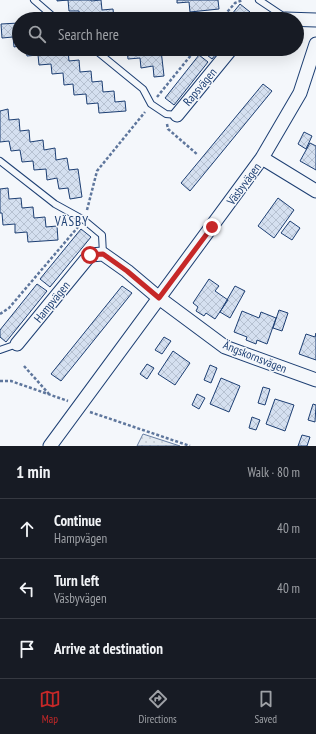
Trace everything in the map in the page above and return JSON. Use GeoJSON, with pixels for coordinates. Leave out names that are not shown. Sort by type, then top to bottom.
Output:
{"type":"FeatureCollection","features":[{"type":"Feature","properties":{"kind":"street"},"geometry":{"type":"LineString","coordinates":[[304,20],[316,20]]}},
{"type":"Feature","properties":{"kind":"street","name":"Väsbyvägen"},"geometry":{"type":"LineString","coordinates":[[50,446],[81,406],[262,158],[300,93],[316,44]]}},
{"type":"Feature","properties":{"kind":"street","name":"Rapsvägen"},"geometry":{"type":"LineString","coordinates":[[171,114],[225,56]]}},
{"type":"Feature","properties":{"kind":"street"},"geometry":{"type":"LineString","coordinates":[[262,158],[316,191]]}},
{"type":"Feature","properties":{"kind":"street"},"geometry":{"type":"LineString","coordinates":[[103,254],[127,271],[159,298]]}},
{"type":"Feature","properties":{"kind":"street","name":"Hampvägen"},"geometry":{"type":"LineString","coordinates":[[17,344],[90,255],[103,254]]}},
{"type":"Feature","properties":{"kind":"street","name":"Ängskornsvägen"},"geometry":{"type":"LineString","coordinates":[[159,298],[225,347],[316,380]]}},
{"type":"Feature","properties":{"kind":"lane"},"geometry":{"type":"LineString","coordinates":[[34,0],[48,12]]}},
{"type":"Feature","properties":{"kind":"lane"},"geometry":{"type":"LineString","coordinates":[[259,0],[276,12]]}},
{"type":"Feature","properties":{"kind":"lane"},"geometry":{"type":"LineString","coordinates":[[103,56],[143,89],[151,104],[171,114]]}},
{"type":"Feature","properties":{"kind":"lane"},"geometry":{"type":"LineString","coordinates":[[0,161],[55,204],[84,220],[102,234],[103,254]]}},
{"type":"Feature","properties":{"kind":"lane","name":"Hampvägen"},"geometry":{"type":"LineString","coordinates":[[0,350],[1,351],[17,344]]}},
{"type":"Feature","properties":{"kind":"path"},"geometry":{"type":"LineString","coordinates":[[227,12],[234,3],[243,0]]}},
{"type":"Feature","properties":{"kind":"path"},"geometry":{"type":"LineString","coordinates":[[0,314],[9,308],[84,220],[97,171],[190,56]]}},
{"type":"Feature","properties":{"kind":"path"},"geometry":{"type":"LineString","coordinates":[[171,114],[168,129],[198,155]]}},
{"type":"Feature","properties":{"kind":"path"},"geometry":{"type":"LineString","coordinates":[[24,366],[50,395]]}},
{"type":"Feature","properties":{"kind":"path"},"geometry":{"type":"LineString","coordinates":[[0,381],[11,381],[81,406],[87,410],[190,446]]}},
{"type":"Feature","properties":{"kind":"shaded area"},"geometry":{"type":"Polygon","coordinates":[[[143,434],[180,446],[137,446],[143,434]]]}},
{"type":"Feature","properties":{"kind":"building"},"geometry":{"type":"Polygon","coordinates":[[[68,0],[101,0],[102,10],[113,9],[113,12],[79,12],[69,11],[68,0]]]}},
{"type":"Feature","properties":{"kind":"building"},"geometry":{"type":"Polygon","coordinates":[[[177,0],[218,0],[219,9],[190,12],[189,2],[177,3],[177,0]]]}},
{"type":"Feature","properties":{"kind":"building"},"geometry":{"type":"Polygon","coordinates":[[[240,4],[250,12],[234,12],[240,4]]]}},
{"type":"Feature","properties":{"kind":"building"},"geometry":{"type":"Polygon","coordinates":[[[12,23],[12,37],[2,38],[1,24],[12,23]]]}},
{"type":"Feature","properties":{"kind":"building"},"geometry":{"type":"Polygon","coordinates":[[[38,56],[69,56],[69,61],[79,60],[80,72],[91,71],[92,82],[102,81],[103,92],[114,91],[115,102],[125,101],[126,111],[99,113],[98,103],[87,104],[86,94],[74,95],[73,84],[64,85],[63,73],[52,74],[51,64],[39,65],[38,56]]]}},
{"type":"Feature","properties":{"kind":"building"},"geometry":{"type":"Polygon","coordinates":[[[128,56],[162,56],[164,76],[154,77],[153,66],[141,68],[140,58],[128,59],[128,56]]]}},
{"type":"Feature","properties":{"kind":"building"},"geometry":{"type":"Polygon","coordinates":[[[198,56],[208,62],[174,105],[165,98],[198,56]]]}},
{"type":"Feature","properties":{"kind":"building"},"geometry":{"type":"Polygon","coordinates":[[[263,84],[272,91],[190,191],[181,183],[263,84]]]}},
{"type":"Feature","properties":{"kind":"building"},"geometry":{"type":"Polygon","coordinates":[[[8,109],[9,120],[19,119],[20,131],[29,130],[30,142],[43,140],[44,150],[55,148],[56,160],[67,158],[69,170],[78,169],[82,197],[70,199],[68,188],[59,189],[57,178],[47,180],[46,169],[34,170],[33,161],[22,162],[20,150],[11,151],[9,141],[0,142],[0,111],[8,109]]]}},
{"type":"Feature","properties":{"kind":"building"},"geometry":{"type":"Polygon","coordinates":[[[304,132],[312,136],[306,149],[298,144],[304,132]]]}},
{"type":"Feature","properties":{"kind":"building"},"geometry":{"type":"Polygon","coordinates":[[[310,143],[316,146],[316,170],[300,161],[310,143]]]}},
{"type":"Feature","properties":{"kind":"building"},"geometry":{"type":"Polygon","coordinates":[[[8,188],[9,199],[21,198],[22,208],[33,207],[34,218],[45,217],[46,227],[57,226],[58,240],[28,242],[27,232],[15,233],[15,224],[3,225],[2,213],[0,213],[0,189],[8,188]]]}},
{"type":"Feature","properties":{"kind":"building"},"geometry":{"type":"Polygon","coordinates":[[[278,198],[294,210],[274,238],[258,226],[278,198]]]}},
{"type":"Feature","properties":{"kind":"building"},"geometry":{"type":"Polygon","coordinates":[[[290,221],[300,228],[292,240],[281,233],[290,221]]]}},
{"type":"Feature","properties":{"kind":"building"},"geometry":{"type":"Polygon","coordinates":[[[81,229],[91,237],[50,287],[40,279],[81,229]]]}},
{"type":"Feature","properties":{"kind":"building"},"geometry":{"type":"Polygon","coordinates":[[[209,279],[219,286],[215,291],[228,300],[215,319],[206,313],[204,316],[196,311],[198,307],[193,303],[209,279]]]}},
{"type":"Feature","properties":{"kind":"building"},"geometry":{"type":"Polygon","coordinates":[[[37,284],[47,291],[6,342],[0,337],[0,330],[37,284]]]}},
{"type":"Feature","properties":{"kind":"building"},"geometry":{"type":"Polygon","coordinates":[[[122,286],[132,293],[61,381],[51,374],[122,286]]]}},
{"type":"Feature","properties":{"kind":"building"},"geometry":{"type":"Polygon","coordinates":[[[235,286],[245,291],[230,318],[220,312],[235,286]]]}},
{"type":"Feature","properties":{"kind":"building"},"geometry":{"type":"Polygon","coordinates":[[[279,310],[288,313],[282,331],[273,328],[279,310]]]}},
{"type":"Feature","properties":{"kind":"building"},"geometry":{"type":"Polygon","coordinates":[[[242,311],[259,318],[261,312],[276,318],[267,344],[257,340],[256,344],[246,340],[247,337],[234,332],[242,311]]]}},
{"type":"Feature","properties":{"kind":"building"},"geometry":{"type":"Polygon","coordinates":[[[316,333],[316,360],[299,354],[306,334],[315,337],[316,333]]]}},
{"type":"Feature","properties":{"kind":"building"},"geometry":{"type":"Polygon","coordinates":[[[164,337],[171,341],[162,354],[155,350],[164,337]]]}},
{"type":"Feature","properties":{"kind":"building"},"geometry":{"type":"Polygon","coordinates":[[[173,351],[190,363],[175,385],[158,374],[173,351]]]}},
{"type":"Feature","properties":{"kind":"building"},"geometry":{"type":"Polygon","coordinates":[[[147,364],[154,368],[147,379],[140,374],[147,364]]]}},
{"type":"Feature","properties":{"kind":"building"},"geometry":{"type":"Polygon","coordinates":[[[210,365],[217,368],[211,383],[204,380],[210,365]]]}},
{"type":"Feature","properties":{"kind":"building"},"geometry":{"type":"Polygon","coordinates":[[[221,378],[240,386],[229,412],[210,404],[221,378]]]}},
{"type":"Feature","properties":{"kind":"building"},"geometry":{"type":"Polygon","coordinates":[[[263,387],[270,389],[265,405],[258,403],[263,387]]]}},
{"type":"Feature","properties":{"kind":"building"},"geometry":{"type":"Polygon","coordinates":[[[197,394],[205,398],[199,409],[192,405],[197,394]]]}},
{"type":"Feature","properties":{"kind":"building"},"geometry":{"type":"Polygon","coordinates":[[[275,399],[294,405],[285,431],[266,424],[275,399]]]}},
{"type":"Feature","properties":{"kind":"building"},"geometry":{"type":"Polygon","coordinates":[[[313,404],[316,405],[315,422],[308,420],[313,404]]]}},
{"type":"Feature","properties":{"kind":"building"},"geometry":{"type":"Polygon","coordinates":[[[252,417],[260,420],[256,430],[249,428],[252,417]]]}},
{"type":"Feature","properties":{"kind":"building"},"geometry":{"type":"Polygon","coordinates":[[[302,435],[310,437],[307,446],[298,446],[302,435]]]}},
{"type":"Feature","properties":{"kind":"district","name":"VÄSBY"},"geometry":{"type":"Point","coordinates":[72,221]}},
{"type":"Feature","properties":{"kind":"route"},"geometry":{"type":"LineString","coordinates":[[90,255],[103,254],[127,271],[159,298],[212,227]]}}]}
